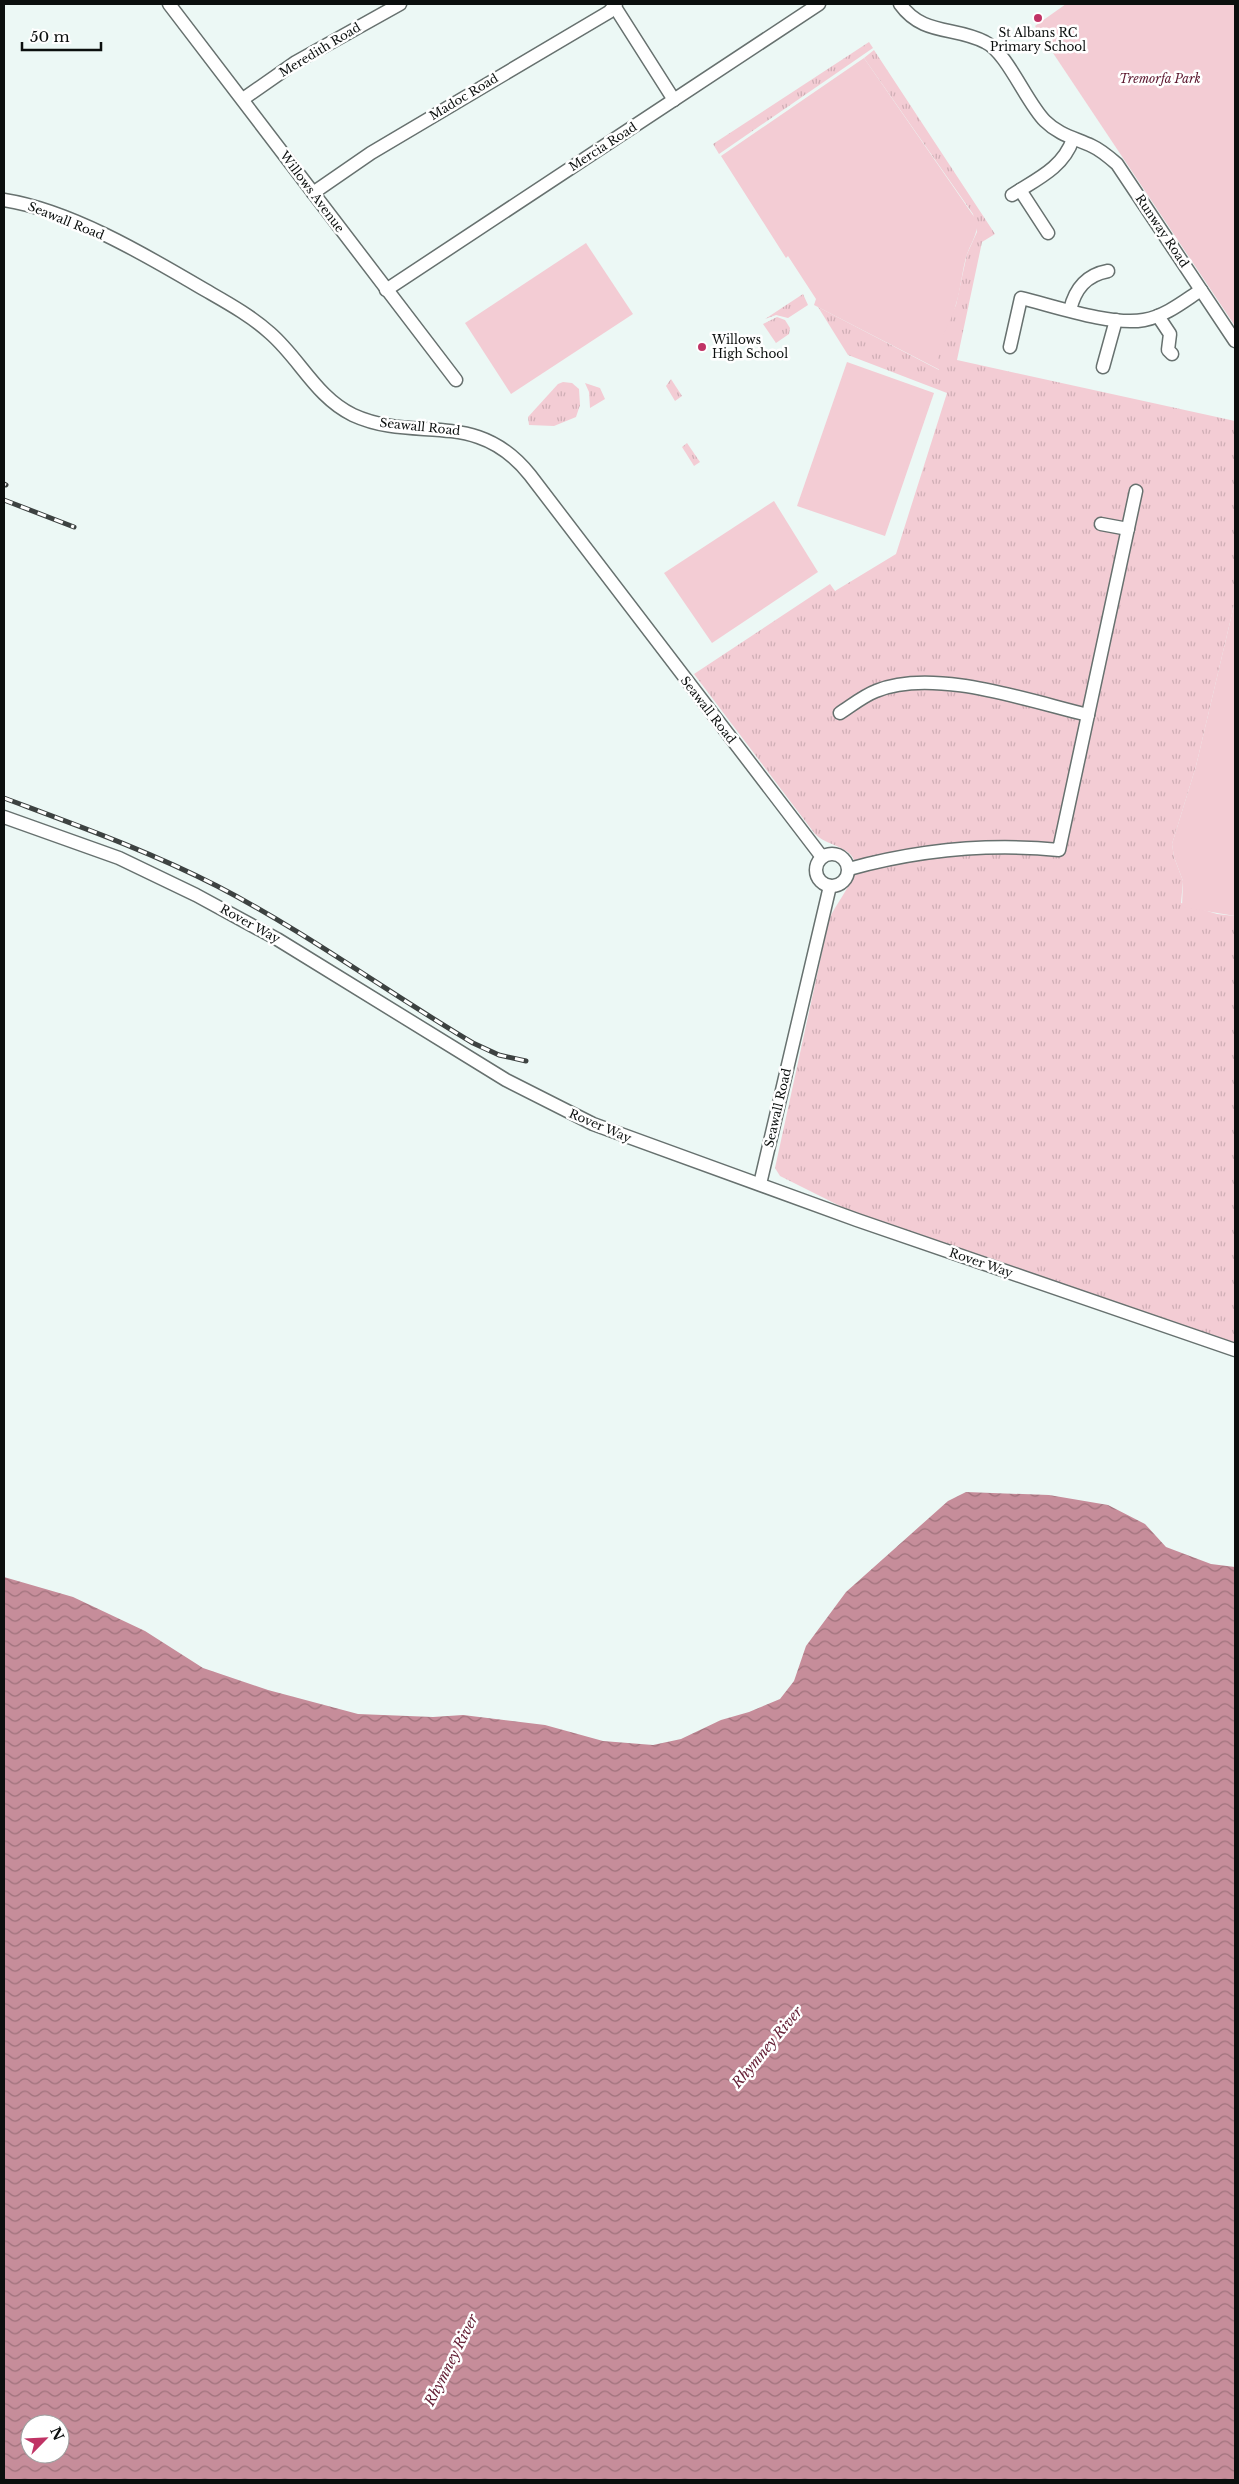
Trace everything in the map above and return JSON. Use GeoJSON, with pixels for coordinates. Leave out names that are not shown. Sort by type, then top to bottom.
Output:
{"type":"FeatureCollection","features":[{"type":"Feature","properties":{"kind":"street","name":"Willows Avenue"},"geometry":{"type":"LineString","coordinates":[[169,4],[456,380]]}},
{"type":"Feature","properties":{"kind":"street","name":"Meredith Road"},"geometry":{"type":"LineString","coordinates":[[242,99],[296,62],[400,4]]}},
{"type":"Feature","properties":{"kind":"street"},"geometry":{"type":"LineString","coordinates":[[615,4],[674,100]]}},
{"type":"Feature","properties":{"kind":"street","name":"Madoc Road"},"geometry":{"type":"LineString","coordinates":[[313,193],[371,153],[609,12],[615,4]]}},
{"type":"Feature","properties":{"kind":"street","name":"Mercia Road"},"geometry":{"type":"LineString","coordinates":[[386,290],[819,4]]}},
{"type":"Feature","properties":{"kind":"street","name":"Runway Road"},"geometry":{"type":"LineString","coordinates":[[900,4],[910,16],[921,24],[990,44],[1038,113],[1053,128],[1073,139],[1093,146],[1117,164],[1235,341]]}},
{"type":"Feature","properties":{"kind":"street"},"geometry":{"type":"LineString","coordinates":[[1048,234],[1016,193],[1059,164],[1065,157],[1073,139]]}},
{"type":"Feature","properties":{"kind":"street","name":"Seawall Road"},"geometry":{"type":"LineString","coordinates":[[4,200],[38,208],[107,237],[153,260],[240,310],[277,339],[321,392],[347,412],[382,424],[462,432],[479,438],[508,454],[522,466],[534,481],[822,857]]}},
{"type":"Feature","properties":{"kind":"street"},"geometry":{"type":"LineString","coordinates":[[1070,310],[1080,285],[1099,272],[1108,271]]}},
{"type":"Feature","properties":{"kind":"street"},"geometry":{"type":"LineString","coordinates":[[1010,346],[1021,298],[1116,320],[1145,320],[1158,316],[1201,290]]}},
{"type":"Feature","properties":{"kind":"street"},"geometry":{"type":"LineString","coordinates":[[1158,316],[1170,334],[1168,350],[1172,354]]}},
{"type":"Feature","properties":{"kind":"street"},"geometry":{"type":"LineString","coordinates":[[1103,367],[1116,320]]}},
{"type":"Feature","properties":{"kind":"street"},"geometry":{"type":"LineString","coordinates":[[849,869],[882,860],[963,848],[1023,847],[1060,850],[1136,491]]}},
{"type":"Feature","properties":{"kind":"street"},"geometry":{"type":"LineString","coordinates":[[1101,524],[1128,529]]}},
{"type":"Feature","properties":{"kind":"street"},"geometry":{"type":"LineString","coordinates":[[840,713],[875,691],[912,681],[954,683],[1088,715]]}},
{"type":"Feature","properties":{"kind":"street","name":"Rover Way"},"geometry":{"type":"LineString","coordinates":[[4,817],[119,858],[196,895],[277,939],[470,1059],[568,1113],[617,1134],[865,1223],[1235,1350]]}},
{"type":"Feature","properties":{"kind":"street"},"geometry":{"type":"LineString","coordinates":[[830,854],[841,856],[848,864],[849,869],[842,883],[830,886],[823,883],[817,875],[817,864],[822,857],[830,854]]}},
{"type":"Feature","properties":{"kind":"street","name":"Seawall Road"},"geometry":{"type":"LineString","coordinates":[[760,1184],[830,886]]}},
{"type":"Feature","properties":{"kind":"green space","name":"Tremorfa Park"},"geometry":{"type":"Polygon","coordinates":[[[1066,4],[1235,4],[1235,326],[1035,26],[1066,4]]]}},
{"type":"Feature","properties":{"kind":"green space"},"geometry":{"type":"Polygon","coordinates":[[[869,42],[873,48],[719,154],[713,144],[869,42]]]}},
{"type":"Feature","properties":{"kind":"green space"},"geometry":{"type":"Polygon","coordinates":[[[874,50],[995,234],[982,242],[957,360],[1235,421],[1235,601],[1196,766],[1172,844],[1174,857],[1183,881],[1181,903],[1217,914],[1235,916],[1235,1344],[850,1211],[780,1176],[775,1168],[829,920],[849,884],[855,866],[853,858],[846,851],[815,834],[694,674],[830,584],[835,591],[896,554],[947,393],[848,355],[818,307],[939,370],[936,355],[940,340],[956,305],[967,254],[977,232],[973,214],[864,58],[874,50]]]}},
{"type":"Feature","properties":{"kind":"green space"},"geometry":{"type":"Polygon","coordinates":[[[864,58],[977,221],[975,234],[965,260],[953,314],[940,342],[938,359],[940,370],[814,305],[816,299],[788,256],[786,258],[721,156],[864,58]]]}},
{"type":"Feature","properties":{"kind":"green space"},"geometry":{"type":"Polygon","coordinates":[[[586,243],[633,314],[511,394],[465,323],[586,243]]]}},
{"type":"Feature","properties":{"kind":"green space"},"geometry":{"type":"Polygon","coordinates":[[[803,294],[808,305],[788,318],[776,315],[765,319],[803,294]]]}},
{"type":"Feature","properties":{"kind":"green space"},"geometry":{"type":"Polygon","coordinates":[[[777,317],[785,320],[790,328],[789,334],[776,343],[763,324],[777,317]]]}},
{"type":"Feature","properties":{"kind":"green space"},"geometry":{"type":"Polygon","coordinates":[[[847,362],[934,393],[885,536],[797,506],[847,362]]]}},
{"type":"Feature","properties":{"kind":"green space"},"geometry":{"type":"Polygon","coordinates":[[[671,379],[682,396],[675,401],[666,386],[671,379]]]}},
{"type":"Feature","properties":{"kind":"green space"},"geometry":{"type":"Polygon","coordinates":[[[563,382],[572,383],[579,389],[580,405],[576,417],[554,426],[529,425],[528,417],[558,384],[563,382]]]}},
{"type":"Feature","properties":{"kind":"green space"},"geometry":{"type":"Polygon","coordinates":[[[585,383],[600,388],[605,399],[590,408],[589,392],[585,383]]]}},
{"type":"Feature","properties":{"kind":"green space"},"geometry":{"type":"Polygon","coordinates":[[[687,443],[700,462],[694,466],[682,447],[687,443]]]}},
{"type":"Feature","properties":{"kind":"green space"},"geometry":{"type":"Polygon","coordinates":[[[774,501],[818,572],[712,643],[664,573],[774,501]]]}},
{"type":"Feature","properties":{"kind":"green space"},"geometry":{"type":"Polygon","coordinates":[[[1235,601],[1235,916],[1182,907],[1183,881],[1174,857],[1172,844],[1196,766],[1235,601]]]}},
{"type":"Feature","properties":{"kind":"water","name":"Rhymney River"},"geometry":{"type":"Polygon","coordinates":[[[966,1492],[1049,1495],[1108,1505],[1145,1524],[1166,1547],[1211,1564],[1235,1567],[1235,2480],[4,2480],[4,1577],[73,1597],[145,1631],[203,1668],[268,1690],[358,1714],[433,1717],[463,1715],[545,1725],[603,1741],[653,1745],[681,1739],[721,1720],[749,1712],[780,1699],[794,1681],[806,1646],[846,1592],[948,1501],[966,1492]]]}},
{"type":"Feature","properties":{"kind":"railway"},"geometry":{"type":"LineString","coordinates":[[4,500],[74,527]]}},
{"type":"Feature","properties":{"kind":"railway"},"geometry":{"type":"LineString","coordinates":[[4,798],[139,850],[217,886],[314,942],[473,1043],[499,1055],[526,1061]]}},
{"type":"Feature","properties":{"kind":"place","name":"St Albans RC Primary School"},"geometry":{"type":"Point","coordinates":[1038,18]}},
{"type":"Feature","properties":{"kind":"place","name":"Willows High School"},"geometry":{"type":"Point","coordinates":[702,347]}}]}
